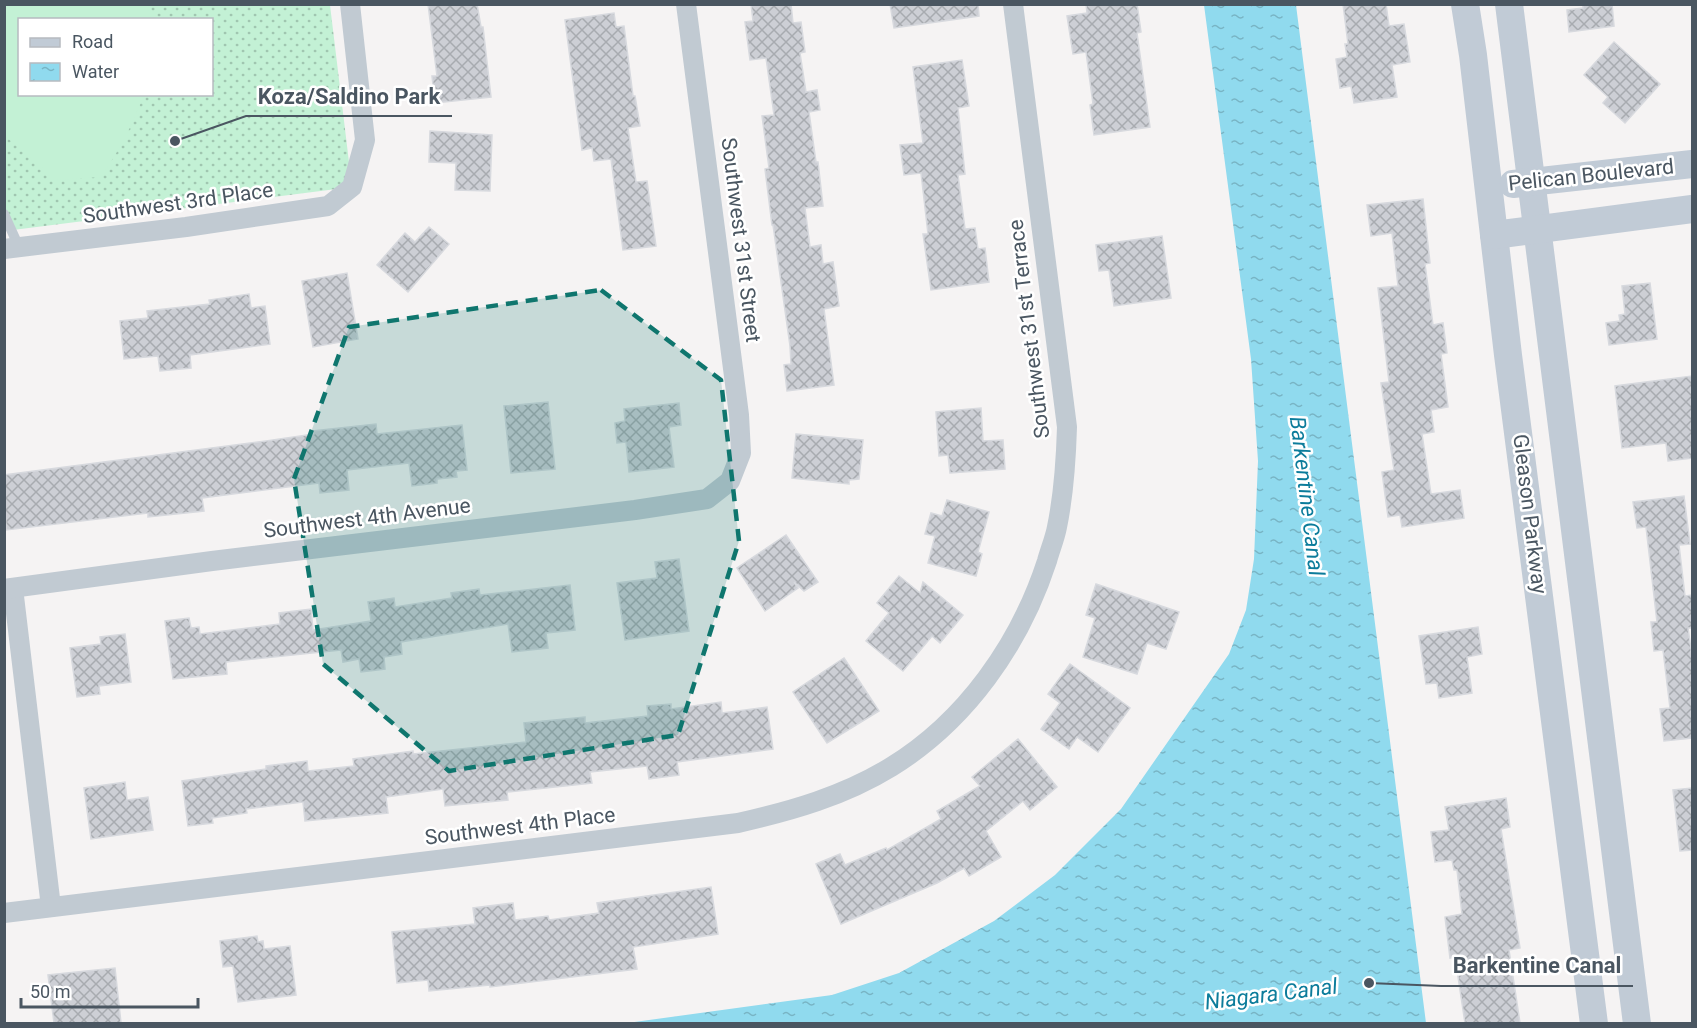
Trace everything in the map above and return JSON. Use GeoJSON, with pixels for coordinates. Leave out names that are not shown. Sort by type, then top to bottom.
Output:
{"type":"FeatureCollection","features":[{"type":"Feature","properties":{"kind":"main road","name":"Gleason Parkway"},"geometry":{"type":"LineString","coordinates":[[1465,4],[1490,185],[1494,235],[1594,1023]]}},
{"type":"Feature","properties":{"kind":"main road","name":"Gleason Parkway"},"geometry":{"type":"LineString","coordinates":[[1509,4],[1637,1023]]}},
{"type":"Feature","properties":{"kind":"main road","name":"Pelican Boulevard"},"geometry":{"type":"LineString","coordinates":[[1490,185],[1692,164]]}},
{"type":"Feature","properties":{"kind":"main road"},"geometry":{"type":"LineString","coordinates":[[1494,235],[1692,209]]}},
{"type":"Feature","properties":{"kind":"street","name":"Southwest 3rd Place"},"geometry":{"type":"LineString","coordinates":[[12,248],[186,227],[328,206],[352,187],[365,140],[350,4]]}},
{"type":"Feature","properties":{"kind":"street","name":"Southwest 31st Street"},"geometry":{"type":"LineString","coordinates":[[686,4],[740,415],[741,453],[730,481]]}},
{"type":"Feature","properties":{"kind":"street","name":"Southwest 31st Terrace"},"geometry":{"type":"LineString","coordinates":[[993,670],[1022,623],[1041,578],[1057,529],[1065,479],[1067,427],[1013,4]]}},
{"type":"Feature","properties":{"kind":"street","name":"Southwest 4th Avenue"},"geometry":{"type":"LineString","coordinates":[[9,589],[212,561],[635,510],[707,499],[730,481]]}},
{"type":"Feature","properties":{"kind":"street"},"geometry":{"type":"LineString","coordinates":[[9,589],[51,907]]}},
{"type":"Feature","properties":{"kind":"street","name":"Southwest 4th Place"},"geometry":{"type":"LineString","coordinates":[[4,913],[738,823],[777,814],[852,787],[891,766],[931,737],[966,704],[993,670]]}},
{"type":"Feature","properties":{"kind":"lane"},"geometry":{"type":"LineString","coordinates":[[4,213],[12,248]]}},
{"type":"Feature","properties":{"kind":"highlighted area"},"geometry":{"type":"Polygon","coordinates":[[[601,290],[721,380],[739,541],[678,735],[449,771],[323,664],[294,479],[349,327],[601,290]]]}},
{"type":"Feature","properties":{"kind":"green space"},"geometry":{"type":"Polygon","coordinates":[[[5,4],[148,5],[150,18],[18,18],[18,96],[144,96],[125,138],[100,177],[57,180],[5,136],[5,4]]]}},
{"type":"Feature","properties":{"kind":"green space"},"geometry":{"type":"Polygon","coordinates":[[[4,5],[330,5],[352,187],[5,231],[4,5]]]}},
{"type":"Feature","properties":{"kind":"water","name":"Niagara Canal"},"geometry":{"type":"Polygon","coordinates":[[[1204,5],[1296,5],[1426,1023],[627,1023],[832,995],[899,973],[994,921],[1055,875],[1121,809],[1229,654],[1246,610],[1254,559],[1258,461],[1251,359],[1204,5]]]}},
{"type":"Feature","properties":{"kind":"building"},"geometry":{"type":"Polygon","coordinates":[[[428,4],[477,4],[481,27],[483,27],[491,97],[435,103],[432,76],[437,76],[428,4]]]}},
{"type":"Feature","properties":{"kind":"building"},"geometry":{"type":"Polygon","coordinates":[[[751,4],[791,4],[793,23],[801,22],[805,52],[800,53],[806,92],[817,90],[820,110],[809,112],[823,206],[805,208],[810,247],[821,245],[823,264],[833,262],[839,306],[824,309],[834,385],[787,391],[784,365],[791,364],[790,346],[765,169],[769,168],[762,116],[774,115],[766,58],[750,60],[745,22],[753,21],[751,4]]]}},
{"type":"Feature","properties":{"kind":"building"},"geometry":{"type":"Polygon","coordinates":[[[890,4],[978,4],[979,16],[894,28],[890,4]]]}},
{"type":"Feature","properties":{"kind":"building"},"geometry":{"type":"Polygon","coordinates":[[[1086,4],[1137,4],[1141,32],[1137,33],[1150,127],[1094,135],[1090,105],[1093,104],[1086,52],[1073,54],[1067,16],[1087,13],[1086,4]]]}},
{"type":"Feature","properties":{"kind":"building"},"geometry":{"type":"Polygon","coordinates":[[[1343,4],[1386,4],[1389,26],[1404,24],[1410,62],[1392,65],[1397,97],[1354,103],[1351,86],[1340,88],[1336,59],[1347,57],[1345,44],[1348,44],[1343,4]]]}},
{"type":"Feature","properties":{"kind":"building"},"geometry":{"type":"Polygon","coordinates":[[[1583,4],[1612,4],[1614,26],[1569,32],[1567,10],[1583,8],[1583,4]]]}},
{"type":"Feature","properties":{"kind":"building"},"geometry":{"type":"Polygon","coordinates":[[[614,13],[616,27],[624,26],[633,96],[635,96],[640,126],[628,128],[636,182],[647,181],[656,246],[623,250],[611,159],[594,161],[592,148],[582,150],[565,20],[614,13]]]}},
{"type":"Feature","properties":{"kind":"building"},"geometry":{"type":"Polygon","coordinates":[[[1614,42],[1660,84],[1625,123],[1603,103],[1608,97],[1584,75],[1614,42]]]}},
{"type":"Feature","properties":{"kind":"building"},"geometry":{"type":"Polygon","coordinates":[[[962,60],[969,106],[958,108],[965,174],[958,175],[965,229],[975,228],[978,249],[985,248],[989,282],[931,290],[923,234],[928,234],[921,173],[904,175],[900,145],[923,143],[913,67],[962,60]]]}},
{"type":"Feature","properties":{"kind":"building"},"geometry":{"type":"Polygon","coordinates":[[[430,131],[492,135],[490,191],[455,190],[456,163],[429,162],[430,131]]]}},
{"type":"Feature","properties":{"kind":"building"},"geometry":{"type":"Polygon","coordinates":[[[1423,199],[1430,263],[1425,264],[1433,325],[1443,323],[1447,353],[1441,354],[1448,407],[1431,410],[1434,432],[1422,434],[1431,494],[1460,490],[1464,518],[1402,527],[1400,515],[1388,517],[1382,472],[1394,470],[1381,383],[1389,382],[1378,288],[1398,286],[1392,233],[1371,236],[1367,205],[1423,199]]]}},
{"type":"Feature","properties":{"kind":"building"},"geometry":{"type":"Polygon","coordinates":[[[429,227],[449,244],[408,292],[377,265],[405,233],[415,242],[429,227]]]}},
{"type":"Feature","properties":{"kind":"building"},"geometry":{"type":"Polygon","coordinates":[[[1162,236],[1171,298],[1114,306],[1109,270],[1099,271],[1096,245],[1162,236]]]}},
{"type":"Feature","properties":{"kind":"building"},"geometry":{"type":"Polygon","coordinates":[[[347,273],[358,339],[313,347],[302,281],[347,273]]]}},
{"type":"Feature","properties":{"kind":"building"},"geometry":{"type":"Polygon","coordinates":[[[1650,283],[1657,339],[1609,345],[1606,323],[1620,321],[1619,315],[1625,314],[1622,286],[1650,283]]]}},
{"type":"Feature","properties":{"kind":"building"},"geometry":{"type":"Polygon","coordinates":[[[249,294],[251,308],[265,306],[270,344],[190,355],[191,368],[160,371],[158,356],[124,359],[120,321],[148,318],[147,311],[210,304],[209,300],[249,294]]]}},
{"type":"Feature","properties":{"kind":"building"},"geometry":{"type":"Polygon","coordinates":[[[1692,376],[1692,458],[1668,461],[1666,443],[1622,448],[1615,386],[1692,376]]]}},
{"type":"Feature","properties":{"kind":"building"},"geometry":{"type":"Polygon","coordinates":[[[548,402],[555,469],[511,473],[504,406],[548,402]]]}},
{"type":"Feature","properties":{"kind":"building"},"geometry":{"type":"Polygon","coordinates":[[[679,403],[681,425],[669,427],[674,467],[629,472],[626,442],[617,443],[615,423],[625,421],[624,409],[679,403]]]}},
{"type":"Feature","properties":{"kind":"building"},"geometry":{"type":"Polygon","coordinates":[[[981,408],[983,441],[1003,440],[1005,469],[950,473],[948,455],[939,456],[936,412],[981,408]]]}},
{"type":"Feature","properties":{"kind":"building"},"geometry":{"type":"Polygon","coordinates":[[[376,424],[377,434],[462,425],[467,470],[456,471],[457,477],[437,479],[437,483],[412,486],[409,463],[347,470],[349,490],[320,493],[319,483],[202,498],[204,511],[148,517],[148,513],[6,530],[4,475],[266,441],[314,434],[313,431],[376,424]]]}},
{"type":"Feature","properties":{"kind":"building"},"geometry":{"type":"Polygon","coordinates":[[[796,434],[863,440],[859,479],[849,480],[849,484],[792,478],[796,434]]]}},
{"type":"Feature","properties":{"kind":"building"},"geometry":{"type":"Polygon","coordinates":[[[1684,496],[1690,544],[1679,545],[1685,596],[1692,595],[1692,628],[1688,628],[1692,656],[1692,738],[1664,741],[1660,709],[1670,708],[1663,650],[1654,651],[1651,622],[1657,622],[1646,527],[1637,528],[1633,502],[1684,496]]]}},
{"type":"Feature","properties":{"kind":"building"},"geometry":{"type":"Polygon","coordinates":[[[947,500],[989,512],[978,552],[982,554],[976,576],[928,563],[935,536],[925,534],[931,513],[942,516],[947,500]]]}},
{"type":"Feature","properties":{"kind":"building"},"geometry":{"type":"Polygon","coordinates":[[[786,535],[818,582],[804,591],[794,582],[798,588],[765,611],[737,568],[786,535]]]}},
{"type":"Feature","properties":{"kind":"building"},"geometry":{"type":"Polygon","coordinates":[[[679,559],[689,631],[625,640],[617,583],[657,578],[655,562],[679,559]]]}},
{"type":"Feature","properties":{"kind":"building"},"geometry":{"type":"Polygon","coordinates":[[[899,576],[920,593],[923,582],[963,615],[940,643],[932,636],[903,671],[866,641],[889,613],[877,603],[899,576]]]}},
{"type":"Feature","properties":{"kind":"building"},"geometry":{"type":"Polygon","coordinates":[[[1096,584],[1179,612],[1166,649],[1147,643],[1137,674],[1083,657],[1095,618],[1086,615],[1096,584]]]}},
{"type":"Feature","properties":{"kind":"building"},"geometry":{"type":"Polygon","coordinates":[[[570,585],[575,630],[546,633],[548,648],[512,652],[508,624],[401,642],[402,654],[384,657],[385,669],[361,672],[359,659],[343,662],[341,650],[226,662],[227,674],[173,679],[165,621],[189,618],[191,628],[199,627],[200,634],[280,624],[279,613],[311,609],[313,630],[371,621],[368,602],[394,598],[395,607],[452,598],[451,593],[479,589],[480,595],[570,585]]]}},
{"type":"Feature","properties":{"kind":"building"},"geometry":{"type":"Polygon","coordinates":[[[1478,627],[1482,654],[1467,657],[1472,693],[1439,698],[1437,683],[1426,684],[1419,636],[1478,627]]]}},
{"type":"Feature","properties":{"kind":"building"},"geometry":{"type":"Polygon","coordinates":[[[125,634],[131,682],[99,686],[100,694],[77,697],[70,648],[101,644],[100,637],[125,634]]]}},
{"type":"Feature","properties":{"kind":"building"},"geometry":{"type":"Polygon","coordinates":[[[844,658],[879,711],[827,743],[793,692],[844,658]]]}},
{"type":"Feature","properties":{"kind":"building"},"geometry":{"type":"Polygon","coordinates":[[[1070,664],[1130,708],[1098,752],[1077,737],[1069,749],[1041,729],[1060,703],[1048,694],[1070,664]]]}},
{"type":"Feature","properties":{"kind":"building"},"geometry":{"type":"Polygon","coordinates":[[[721,702],[722,713],[767,707],[773,749],[677,762],[679,775],[649,779],[647,766],[590,772],[592,783],[507,792],[508,800],[445,806],[443,789],[386,797],[388,813],[305,821],[303,802],[246,809],[247,813],[212,818],[213,823],[188,826],[182,781],[307,761],[308,771],[354,766],[353,759],[413,751],[413,754],[526,742],[524,723],[585,717],[585,723],[648,716],[647,706],[671,704],[671,709],[721,702]]]}},
{"type":"Feature","properties":{"kind":"building"},"geometry":{"type":"Polygon","coordinates":[[[1018,739],[1057,787],[1030,810],[1023,801],[986,831],[1001,857],[969,876],[964,868],[937,883],[841,924],[816,864],[840,854],[845,865],[886,848],[887,850],[941,819],[937,811],[980,786],[972,777],[1018,739]]]}},
{"type":"Feature","properties":{"kind":"building"},"geometry":{"type":"Polygon","coordinates":[[[125,782],[127,800],[148,797],[153,830],[91,839],[84,788],[125,782]]]}},
{"type":"Feature","properties":{"kind":"building"},"geometry":{"type":"Polygon","coordinates":[[[1692,788],[1692,850],[1680,851],[1673,790],[1692,788]]]}},
{"type":"Feature","properties":{"kind":"building"},"geometry":{"type":"Polygon","coordinates":[[[1506,798],[1510,827],[1501,829],[1520,948],[1509,950],[1520,1023],[1465,1023],[1455,957],[1450,958],[1445,917],[1462,914],[1457,870],[1454,870],[1452,860],[1435,862],[1431,832],[1449,830],[1445,807],[1506,798]]]}},
{"type":"Feature","properties":{"kind":"building"},"geometry":{"type":"Polygon","coordinates":[[[711,887],[718,934],[633,947],[637,969],[490,987],[490,985],[429,991],[428,980],[397,983],[392,932],[475,924],[473,908],[513,903],[515,920],[548,916],[549,920],[599,913],[597,903],[711,887]]]}},
{"type":"Feature","properties":{"kind":"building"},"geometry":{"type":"Polygon","coordinates":[[[257,936],[258,942],[263,941],[264,949],[290,946],[296,995],[238,1002],[233,966],[223,967],[220,941],[257,936]]]}},
{"type":"Feature","properties":{"kind":"building"},"geometry":{"type":"Polygon","coordinates":[[[115,968],[121,1023],[54,1023],[48,975],[115,968]]]}},
{"type":"Feature","properties":{"kind":"place","name":"Koza/Saldino Park"},"geometry":{"type":"Point","coordinates":[175,141]}},
{"type":"Feature","properties":{"kind":"place","name":"Barkentine Canal"},"geometry":{"type":"Point","coordinates":[1369,983]}}]}
